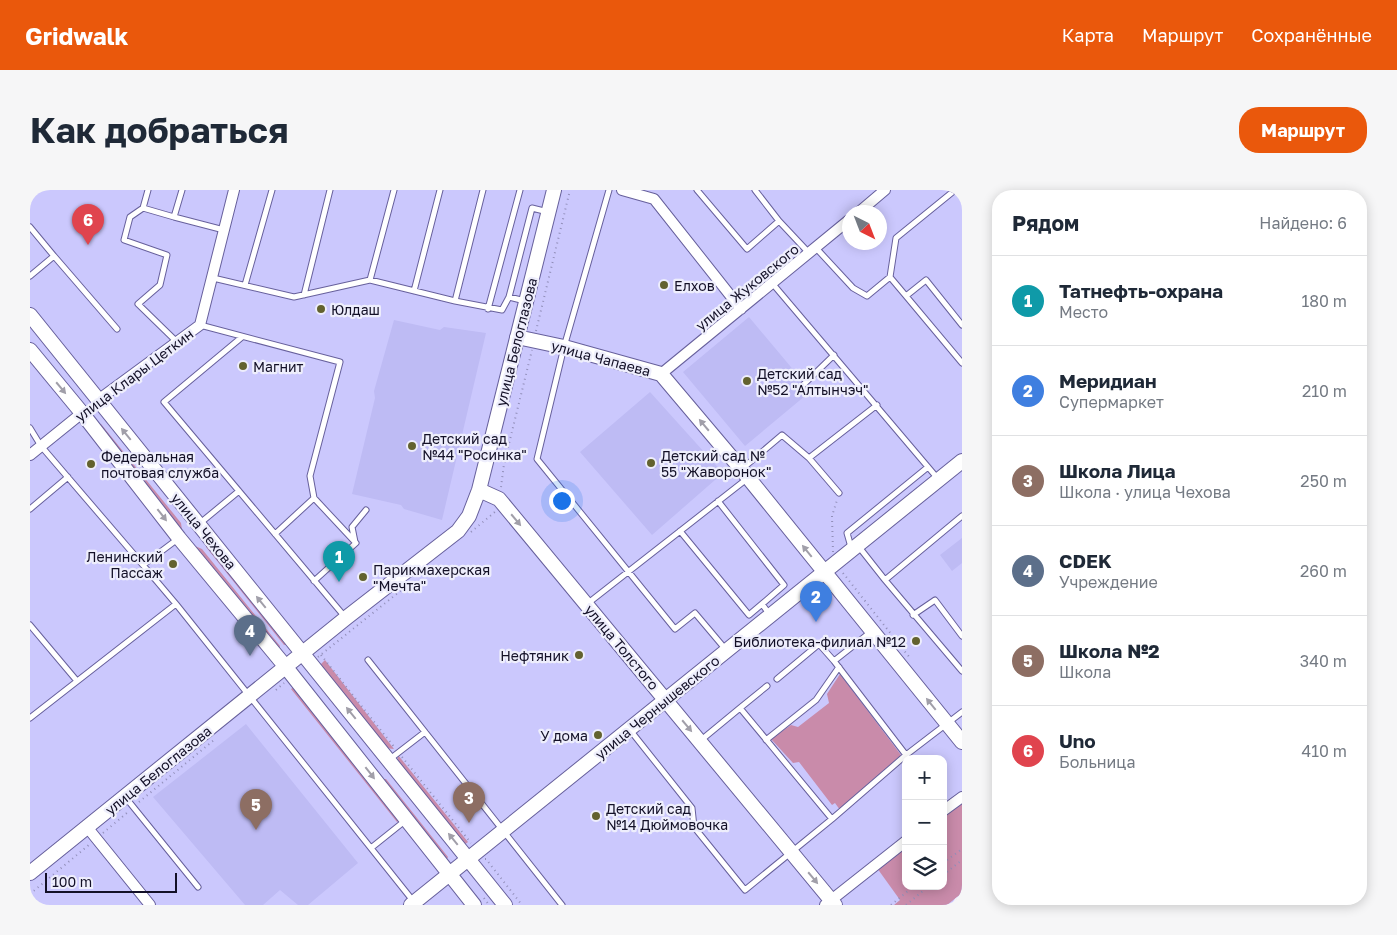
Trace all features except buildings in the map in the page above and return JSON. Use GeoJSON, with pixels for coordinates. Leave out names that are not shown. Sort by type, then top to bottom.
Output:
{"type":"FeatureCollection","features":[{"type":"Feature","properties":{"kind":"street","name":"улица Клары Цеткин"},"geometry":{"type":"LineString","coordinates":[[30,455],[98,400],[200,325],[234,190]]}},
{"type":"Feature","properties":{"kind":"street","name":"улица Белоглазова"},"geometry":{"type":"LineString","coordinates":[[302,653],[458,531],[469,516],[479,490],[554,190]]}},
{"type":"Feature","properties":{"kind":"street"},"geometry":{"type":"LineString","coordinates":[[622,190],[654,199],[741,309]]}},
{"type":"Feature","properties":{"kind":"street"},"geometry":{"type":"LineString","coordinates":[[867,205],[885,190]]}},
{"type":"Feature","properties":{"kind":"street","name":"улица Жуковского"},"geometry":{"type":"LineString","coordinates":[[661,374],[842,227]]}},
{"type":"Feature","properties":{"kind":"street","name":"улица Чехова"},"geometry":{"type":"LineString","coordinates":[[30,315],[388,760],[474,859],[505,905]]}},
{"type":"Feature","properties":{"kind":"street","name":"улица Чапаева"},"geometry":{"type":"LineString","coordinates":[[517,337],[564,347],[661,374],[745,474],[962,742]]}},
{"type":"Feature","properties":{"kind":"street","name":"улица Чехова"},"geometry":{"type":"LineString","coordinates":[[30,350],[474,905]]}},
{"type":"Feature","properties":{"kind":"street","name":"улица Чернышевского"},"geometry":{"type":"LineString","coordinates":[[474,859],[503,831],[961,464]]}},
{"type":"Feature","properties":{"kind":"street","name":"улица Толстого"},"geometry":{"type":"LineString","coordinates":[[479,490],[499,499],[792,852],[830,903]]}},
{"type":"Feature","properties":{"kind":"street"},"geometry":{"type":"LineString","coordinates":[[287,673],[302,653]]}},
{"type":"Feature","properties":{"kind":"street","name":"улица Белоглазова"},"geometry":{"type":"LineString","coordinates":[[30,873],[87,827],[129,801],[250,695],[287,673]]}},
{"type":"Feature","properties":{"kind":"street"},"geometry":{"type":"LineString","coordinates":[[947,808],[962,796]]}},
{"type":"Feature","properties":{"kind":"street"},"geometry":{"type":"LineString","coordinates":[[87,827],[150,905]]}},
{"type":"Feature","properties":{"kind":"street"},"geometry":{"type":"LineString","coordinates":[[830,903],[902,844]]}},
{"type":"Feature","properties":{"kind":"street"},"geometry":{"type":"LineString","coordinates":[[414,904],[450,874],[474,859]]}},
{"type":"Feature","properties":{"kind":"lane"},"geometry":{"type":"LineString","coordinates":[[148,190],[143,208],[130,218],[124,240],[167,255],[160,285],[138,304],[178,342]]}},
{"type":"Feature","properties":{"kind":"lane"},"geometry":{"type":"LineString","coordinates":[[174,216],[182,190]]}},
{"type":"Feature","properties":{"kind":"lane"},"geometry":{"type":"LineString","coordinates":[[245,286],[272,190]]}},
{"type":"Feature","properties":{"kind":"lane"},"geometry":{"type":"LineString","coordinates":[[304,295],[330,190]]}},
{"type":"Feature","properties":{"kind":"lane"},"geometry":{"type":"LineString","coordinates":[[370,280],[394,190]]}},
{"type":"Feature","properties":{"kind":"lane"},"geometry":{"type":"LineString","coordinates":[[414,291],[440,190]]}},
{"type":"Feature","properties":{"kind":"lane"},"geometry":{"type":"LineString","coordinates":[[455,301],[483,190]]}},
{"type":"Feature","properties":{"kind":"lane"},"geometry":{"type":"LineString","coordinates":[[488,309],[520,190]]}},
{"type":"Feature","properties":{"kind":"lane"},"geometry":{"type":"LineString","coordinates":[[609,190],[564,347],[537,458],[675,629],[695,612],[727,651]]}},
{"type":"Feature","properties":{"kind":"lane"},"geometry":{"type":"LineString","coordinates":[[697,190],[748,249],[778,222]]}},
{"type":"Feature","properties":{"kind":"lane"},"geometry":{"type":"LineString","coordinates":[[755,190],[778,222],[853,288],[867,296],[890,277],[896,238],[955,190]]}},
{"type":"Feature","properties":{"kind":"lane"},"geometry":{"type":"LineString","coordinates":[[143,208],[225,230]]}},
{"type":"Feature","properties":{"kind":"lane"},"geometry":{"type":"LineString","coordinates":[[213,278],[294,298],[370,280],[488,309],[502,310],[509,297],[532,208],[549,212]]}},
{"type":"Feature","properties":{"kind":"lane"},"geometry":{"type":"LineString","coordinates":[[30,227],[117,329]]}},
{"type":"Feature","properties":{"kind":"lane"},"geometry":{"type":"LineString","coordinates":[[30,276],[54,256]]}},
{"type":"Feature","properties":{"kind":"lane"},"geometry":{"type":"LineString","coordinates":[[890,277],[962,364]]}},
{"type":"Feature","properties":{"kind":"lane"},"geometry":{"type":"LineString","coordinates":[[906,296],[926,280],[962,325]]}},
{"type":"Feature","properties":{"kind":"lane"},"geometry":{"type":"LineString","coordinates":[[772,283],[939,480]]}},
{"type":"Feature","properties":{"kind":"lane"},"geometry":{"type":"LineString","coordinates":[[509,297],[526,302]]}},
{"type":"Feature","properties":{"kind":"lane"},"geometry":{"type":"LineString","coordinates":[[200,325],[340,362],[310,476],[314,498],[356,543]]}},
{"type":"Feature","properties":{"kind":"lane"},"geometry":{"type":"LineString","coordinates":[[242,337],[164,402],[346,618]]}},
{"type":"Feature","properties":{"kind":"lane"},"geometry":{"type":"LineString","coordinates":[[800,388],[834,355]]}},
{"type":"Feature","properties":{"kind":"lane"},"geometry":{"type":"LineString","coordinates":[[809,458],[877,405]]}},
{"type":"Feature","properties":{"kind":"lane"},"geometry":{"type":"LineString","coordinates":[[30,428],[41,446],[176,604],[250,695],[414,904]]}},
{"type":"Feature","properties":{"kind":"lane"},"geometry":{"type":"LineString","coordinates":[[586,604],[718,501],[782,435],[809,458],[839,492]]}},
{"type":"Feature","properties":{"kind":"lane"},"geometry":{"type":"LineString","coordinates":[[928,467],[847,533],[855,548],[885,580],[962,671]]}},
{"type":"Feature","properties":{"kind":"lane"},"geometry":{"type":"LineString","coordinates":[[30,509],[68,478]]}},
{"type":"Feature","properties":{"kind":"lane"},"geometry":{"type":"LineString","coordinates":[[199,525],[239,491]]}},
{"type":"Feature","properties":{"kind":"lane"},"geometry":{"type":"LineString","coordinates":[[275,534],[314,498]]}},
{"type":"Feature","properties":{"kind":"lane"},"geometry":{"type":"LineString","coordinates":[[680,530],[749,615],[784,585],[718,501]]}},
{"type":"Feature","properties":{"kind":"lane"},"geometry":{"type":"LineString","coordinates":[[356,543],[352,527],[366,510]]}},
{"type":"Feature","properties":{"kind":"lane"},"geometry":{"type":"LineString","coordinates":[[885,580],[962,516]]}},
{"type":"Feature","properties":{"kind":"lane"},"geometry":{"type":"LineString","coordinates":[[143,565],[179,538]]}},
{"type":"Feature","properties":{"kind":"lane"},"geometry":{"type":"LineString","coordinates":[[314,581],[356,543]]}},
{"type":"Feature","properties":{"kind":"lane"},"geometry":{"type":"LineString","coordinates":[[913,615],[935,600],[962,636]]}},
{"type":"Feature","properties":{"kind":"lane"},"geometry":{"type":"LineString","coordinates":[[30,718],[176,604]]}},
{"type":"Feature","properties":{"kind":"lane"},"geometry":{"type":"LineString","coordinates":[[762,604],[770,616]]}},
{"type":"Feature","properties":{"kind":"lane"},"geometry":{"type":"LineString","coordinates":[[30,625],[77,681]]}},
{"type":"Feature","properties":{"kind":"lane"},"geometry":{"type":"LineString","coordinates":[[834,661],[872,631]]}},
{"type":"Feature","properties":{"kind":"lane"},"geometry":{"type":"LineString","coordinates":[[777,679],[820,644],[906,755],[962,712]]}},
{"type":"Feature","properties":{"kind":"lane"},"geometry":{"type":"LineString","coordinates":[[368,660],[562,905]]}},
{"type":"Feature","properties":{"kind":"lane"},"geometry":{"type":"LineString","coordinates":[[766,740],[816,700],[839,668]]}},
{"type":"Feature","properties":{"kind":"lane"},"geometry":{"type":"LineString","coordinates":[[700,741],[766,686]]}},
{"type":"Feature","properties":{"kind":"lane"},"geometry":{"type":"LineString","coordinates":[[740,708],[832,819]]}},
{"type":"Feature","properties":{"kind":"lane"},"geometry":{"type":"LineString","coordinates":[[630,730],[692,808],[694,827],[745,890],[902,758]]}},
{"type":"Feature","properties":{"kind":"lane"},"geometry":{"type":"LineString","coordinates":[[388,760],[425,732]]}},
{"type":"Feature","properties":{"kind":"lane"},"geometry":{"type":"LineString","coordinates":[[129,801],[198,887]]}},
{"type":"Feature","properties":{"kind":"lane"},"geometry":{"type":"LineString","coordinates":[[371,848],[407,820]]}},
{"type":"Feature","properties":{"kind":"path"},"geometry":{"type":"LineString","coordinates":[[833,554],[832,516],[839,492]]}},
{"type":"Feature","properties":{"kind":"path"},"geometry":{"type":"LineString","coordinates":[[276,690],[287,673]]}},
{"type":"Feature","properties":{"kind":"path"},"geometry":{"type":"LineString","coordinates":[[30,894],[96,838],[129,801],[216,738]]}},
{"type":"Feature","properties":{"kind":"path"},"geometry":{"type":"LineString","coordinates":[[947,860],[962,848]]}},
{"type":"Feature","properties":{"kind":"path"},"geometry":{"type":"LineString","coordinates":[[474,859],[486,859],[522,905]]}},
{"type":"Feature","properties":{"kind":"path"},"geometry":{"type":"LineString","coordinates":[[947,872],[962,860]]}},
{"type":"Feature","properties":{"kind":"path"},"geometry":{"type":"LineString","coordinates":[[890,905],[909,890]]}},
{"type":"Feature","properties":{"kind":"path"},"geometry":{"type":"LineString","coordinates":[[906,905],[924,890]]}},
{"type":"Feature","properties":{"kind":"shaded area","name":"Детский сад №52 \"Алтынчэч\""},"geometry":{"type":"Polygon","coordinates":[[[749,317],[811,391],[745,446],[683,372],[749,317]]]}},
{"type":"Feature","properties":{"kind":"shaded area","name":"Детский сад №44 \"Росинка\""},"geometry":{"type":"Polygon","coordinates":[[[394,320],[440,330],[444,327],[486,333],[442,520],[404,509],[401,505],[352,494],[375,398],[374,391],[394,320]]]}},
{"type":"Feature","properties":{"kind":"shaded area","name":"Детский сад № 55 \"Жаворонок\""},"geometry":{"type":"Polygon","coordinates":[[[650,392],[723,473],[652,535],[580,452],[650,392]]]}},
{"type":"Feature","properties":{"kind":"shaded area"},"geometry":{"type":"Polygon","coordinates":[[[96,424],[101,424],[181,523],[182,530],[96,424]]]}},
{"type":"Feature","properties":{"kind":"shaded area"},"geometry":{"type":"Polygon","coordinates":[[[962,538],[962,563],[952,571],[940,555],[962,538]]]}},
{"type":"Feature","properties":{"kind":"shaded area"},"geometry":{"type":"Polygon","coordinates":[[[206,541],[288,644],[284,645],[206,547],[206,541]]]}},
{"type":"Feature","properties":{"kind":"shaded area"},"geometry":{"type":"Polygon","coordinates":[[[195,546],[202,549],[280,646],[279,650],[195,546]]]}},
{"type":"Feature","properties":{"kind":"shaded area"},"geometry":{"type":"Polygon","coordinates":[[[325,660],[394,749],[385,748],[319,666],[325,660]]]}},
{"type":"Feature","properties":{"kind":"shaded area"},"geometry":{"type":"Polygon","coordinates":[[[840,674],[901,755],[840,810],[835,803],[832,805],[799,762],[793,763],[771,739],[791,725],[798,727],[829,703],[827,694],[840,674]]]}},
{"type":"Feature","properties":{"kind":"shaded area"},"geometry":{"type":"Polygon","coordinates":[[[294,687],[400,820],[397,822],[291,689],[294,687]]]}},
{"type":"Feature","properties":{"kind":"shaded area"},"geometry":{"type":"Polygon","coordinates":[[[246,724],[358,863],[308,905],[298,905],[280,890],[263,905],[245,905],[153,797],[246,724]]]}},
{"type":"Feature","properties":{"kind":"shaded area"},"geometry":{"type":"Polygon","coordinates":[[[398,755],[468,842],[464,845],[397,763],[398,755]]]}},
{"type":"Feature","properties":{"kind":"shaded area"},"geometry":{"type":"Polygon","coordinates":[[[381,779],[386,779],[448,857],[447,859],[381,779]]]}},
{"type":"Feature","properties":{"kind":"shaded area"},"geometry":{"type":"Polygon","coordinates":[[[962,801],[962,893],[947,905],[894,905],[900,900],[877,868],[902,848],[902,890],[947,890],[947,813],[962,801]]]}},
{"type":"Feature","properties":{"kind":"place","name":"Uno"},"geometry":{"type":"Point","coordinates":[88,245]}},
{"type":"Feature","properties":{"kind":"place","name":"Елхов"},"geometry":{"type":"Point","coordinates":[664,285]}},
{"type":"Feature","properties":{"kind":"place","name":"Юлдаш"},"geometry":{"type":"Point","coordinates":[321,309]}},
{"type":"Feature","properties":{"kind":"place","name":"Магнит"},"geometry":{"type":"Point","coordinates":[243,366]}},
{"type":"Feature","properties":{"kind":"place","name":"Детский сад №52 \"Алтынчэч\""},"geometry":{"type":"Point","coordinates":[747,381]}},
{"type":"Feature","properties":{"kind":"place","name":"Детский сад №44 \"Росинка\""},"geometry":{"type":"Point","coordinates":[412,446]}},
{"type":"Feature","properties":{"kind":"place","name":"Детский сад № 55 \"Жаворонок\""},"geometry":{"type":"Point","coordinates":[651,463]}},
{"type":"Feature","properties":{"kind":"place","name":"Федеральная почтовая служба"},"geometry":{"type":"Point","coordinates":[91,464]}},
{"type":"Feature","properties":{"kind":"place","name":"Ленинский Пассаж"},"geometry":{"type":"Point","coordinates":[173,564]}},
{"type":"Feature","properties":{"kind":"place","name":"Парикмахерская \"Мечта\""},"geometry":{"type":"Point","coordinates":[363,577]}},
{"type":"Feature","properties":{"kind":"place","name":"Татнефть-охрана"},"geometry":{"type":"Point","coordinates":[339,582]}},
{"type":"Feature","properties":{"kind":"place","name":"Меридиан"},"geometry":{"type":"Point","coordinates":[816,622]}},
{"type":"Feature","properties":{"kind":"place","name":"Библиотека-филиал №12"},"geometry":{"type":"Point","coordinates":[916,641]}},
{"type":"Feature","properties":{"kind":"place","name":"Нефтяник"},"geometry":{"type":"Point","coordinates":[579,655]}},
{"type":"Feature","properties":{"kind":"place","name":"CDEK"},"geometry":{"type":"Point","coordinates":[250,656]}},
{"type":"Feature","properties":{"kind":"place","name":"У дома"},"geometry":{"type":"Point","coordinates":[598,735]}},
{"type":"Feature","properties":{"kind":"place","name":"Детский сад №14 Дюймовочка"},"geometry":{"type":"Point","coordinates":[596,816]}},
{"type":"Feature","properties":{"kind":"place","name":"Школа Лица"},"geometry":{"type":"Point","coordinates":[469,823]}},
{"type":"Feature","properties":{"kind":"place","name":"Школа №2"},"geometry":{"type":"Point","coordinates":[256,830]}}]}
